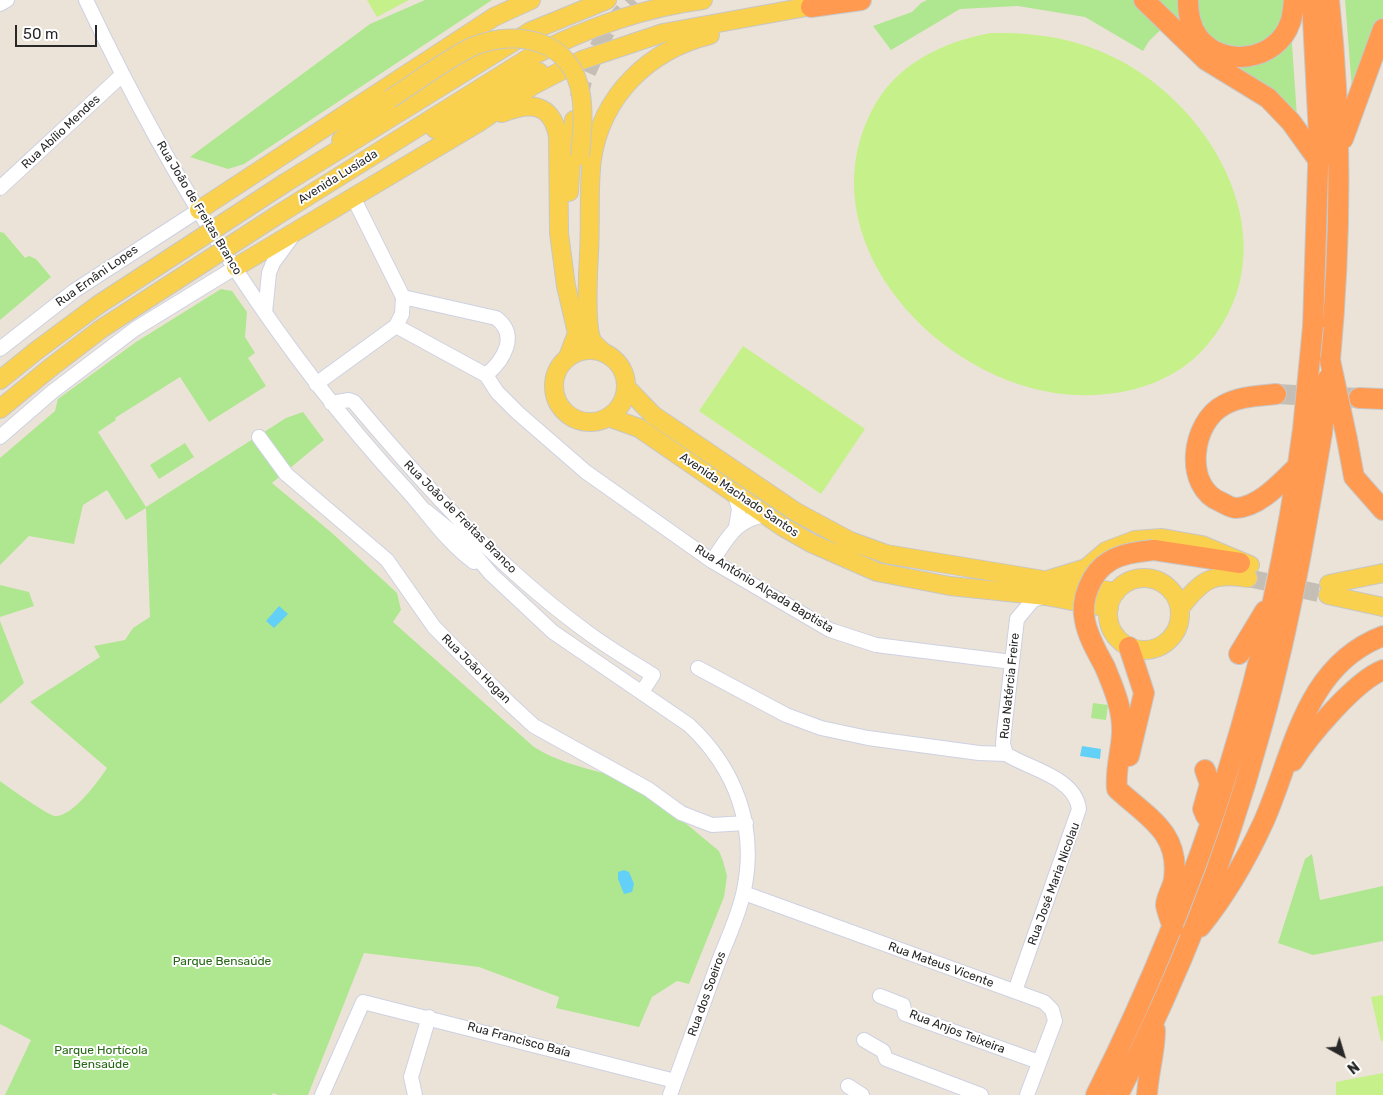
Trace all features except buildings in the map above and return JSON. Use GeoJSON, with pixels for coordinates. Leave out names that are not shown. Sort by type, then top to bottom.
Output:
{"type":"FeatureCollection","features":[{"type":"Feature","properties":{"kind":"highway"},"geometry":{"type":"LineString","coordinates":[[811,7],[861,0]]}},
{"type":"Feature","properties":{"kind":"highway"},"geometry":{"type":"LineString","coordinates":[[1144,0],[1206,60],[1268,98],[1291,122],[1319,161]]}},
{"type":"Feature","properties":{"kind":"highway"},"geometry":{"type":"LineString","coordinates":[[1188,0],[1188,14],[1198,38],[1216,52],[1241,58],[1260,54],[1274,45],[1290,23],[1294,0]]}},
{"type":"Feature","properties":{"kind":"highway"},"geometry":{"type":"LineString","coordinates":[[1300,0],[1317,71]]}},
{"type":"Feature","properties":{"kind":"highway"},"geometry":{"type":"LineString","coordinates":[[1118,1095],[1155,1022],[1222,855],[1258,740],[1290,610],[1313,431],[1323,328],[1317,71],[1312,0]]}},
{"type":"Feature","properties":{"kind":"highway"},"geometry":{"type":"LineString","coordinates":[[1329,0],[1337,72],[1336,289],[1323,328],[1354,477],[1378,505]]}},
{"type":"Feature","properties":{"kind":"highway"},"geometry":{"type":"LineString","coordinates":[[1338,152],[1383,28]]}},
{"type":"Feature","properties":{"kind":"highway"},"geometry":{"type":"LineString","coordinates":[[1096,1095],[1173,928],[1211,825],[1240,738],[1274,599],[1298,466],[1313,431],[1330,360]]}},
{"type":"Feature","properties":{"kind":"highway"},"geometry":{"type":"LineString","coordinates":[[1276,394],[1244,397],[1223,405],[1207,419],[1198,442],[1195,464],[1200,484],[1213,499],[1235,508],[1256,502],[1298,466]]}},
{"type":"Feature","properties":{"kind":"highway"},"geometry":{"type":"LineString","coordinates":[[1359,398],[1383,399]]}},
{"type":"Feature","properties":{"kind":"highway"},"geometry":{"type":"LineString","coordinates":[[1173,928],[1166,905],[1174,880],[1175,862],[1172,844],[1155,822],[1117,789],[1116,772],[1122,735],[1120,708],[1105,667],[1092,643],[1084,620],[1084,599],[1092,579],[1109,561],[1131,552],[1154,550],[1246,569]]}},
{"type":"Feature","properties":{"kind":"highway"},"geometry":{"type":"LineString","coordinates":[[1239,654],[1274,599]]}},
{"type":"Feature","properties":{"kind":"highway"},"geometry":{"type":"LineString","coordinates":[[1188,943],[1222,900],[1264,821],[1300,723],[1321,683],[1347,656],[1383,636]]}},
{"type":"Feature","properties":{"kind":"highway"},"geometry":{"type":"LineString","coordinates":[[1129,647],[1144,693],[1126,773],[1137,808]]}},
{"type":"Feature","properties":{"kind":"highway"},"geometry":{"type":"LineString","coordinates":[[1276,788],[1304,745],[1341,702],[1383,670]]}},
{"type":"Feature","properties":{"kind":"highway"},"geometry":{"type":"LineString","coordinates":[[1206,770],[1210,784],[1203,809],[1211,825]]}},
{"type":"Feature","properties":{"kind":"highway"},"geometry":{"type":"LineString","coordinates":[[1147,1095],[1148,1078],[1155,1051],[1155,1022]]}},
{"type":"Feature","properties":{"kind":"main road"},"geometry":{"type":"LineString","coordinates":[[199,210],[494,17],[530,0]]}},
{"type":"Feature","properties":{"kind":"main road"},"geometry":{"type":"LineString","coordinates":[[531,31],[575,0]]}},
{"type":"Feature","properties":{"kind":"main road","name":"Avenida Lusíada"},"geometry":{"type":"LineString","coordinates":[[0,380],[98,305],[285,183],[531,31],[606,0]]}},
{"type":"Feature","properties":{"kind":"main road","name":"Avenida Lusíada"},"geometry":{"type":"LineString","coordinates":[[0,409],[101,329],[170,283],[508,70],[562,40],[629,15],[703,0]]}},
{"type":"Feature","properties":{"kind":"main road"},"geometry":{"type":"LineString","coordinates":[[236,268],[298,229],[478,123],[532,86],[582,60],[663,33],[811,7],[836,0]]}},
{"type":"Feature","properties":{"kind":"main road"},"geometry":{"type":"LineString","coordinates":[[603,352],[579,351],[568,357],[560,366],[555,377],[554,389],[560,406],[573,418],[584,421],[596,421],[608,417],[620,405],[626,387],[620,366],[592,341],[588,273],[592,158],[600,128],[617,95],[648,62],[672,48],[694,39],[730,30],[769,14]]}},
{"type":"Feature","properties":{"kind":"main road"},"geometry":{"type":"LineString","coordinates":[[318,163],[356,125],[390,99],[473,47],[499,38],[515,37],[536,40],[553,49],[566,62],[581,93],[583,120],[580,156],[581,228],[588,273]]}},
{"type":"Feature","properties":{"kind":"main road"},"geometry":{"type":"LineString","coordinates":[[361,162],[431,131],[518,81],[542,71],[566,68]]}},
{"type":"Feature","properties":{"kind":"main road"},"geometry":{"type":"LineString","coordinates":[[478,123],[520,106],[535,106],[546,112],[556,124],[558,136],[559,234],[566,286],[577,333],[568,357]]}},
{"type":"Feature","properties":{"kind":"main road"},"geometry":{"type":"LineString","coordinates":[[571,301],[568,209],[574,120]]}},
{"type":"Feature","properties":{"kind":"main road","name":"Avenida Machado Santos"},"geometry":{"type":"LineString","coordinates":[[626,387],[641,405],[667,426],[796,512],[850,541],[886,554],[1047,588],[1109,608]]}},
{"type":"Feature","properties":{"kind":"main road","name":"Avenida Machado Santos"},"geometry":{"type":"LineString","coordinates":[[608,417],[639,428],[735,495],[811,543],[877,572],[950,586],[999,590],[1047,588]]}},
{"type":"Feature","properties":{"kind":"main road"},"geometry":{"type":"LineString","coordinates":[[1047,588],[1086,568],[1106,551],[1135,540],[1162,538],[1202,546],[1246,569]]}},
{"type":"Feature","properties":{"kind":"main road"},"geometry":{"type":"LineString","coordinates":[[1180,608],[1202,582],[1246,569]]}},
{"type":"Feature","properties":{"kind":"main road"},"geometry":{"type":"LineString","coordinates":[[1329,590],[1383,573]]}},
{"type":"Feature","properties":{"kind":"main road"},"geometry":{"type":"LineString","coordinates":[[1148,578],[1159,581],[1169,588],[1176,597],[1180,608],[1180,620],[1176,630],[1161,646],[1140,650],[1129,647],[1119,640],[1112,631],[1109,620],[1109,608],[1116,592],[1125,584],[1136,579],[1148,578]]}},
{"type":"Feature","properties":{"kind":"main road"},"geometry":{"type":"LineString","coordinates":[[1047,588],[1116,592]]}},
{"type":"Feature","properties":{"kind":"main road"},"geometry":{"type":"LineString","coordinates":[[1329,590],[1383,594]]}},
{"type":"Feature","properties":{"kind":"main road"},"geometry":{"type":"LineString","coordinates":[[1329,590],[1383,606]]}},
{"type":"Feature","properties":{"kind":"street"},"geometry":{"type":"LineString","coordinates":[[0,4],[7,0]]}},
{"type":"Feature","properties":{"kind":"street","name":"Rua João de Freitas Branco"},"geometry":{"type":"LineString","coordinates":[[86,0],[122,75],[199,210],[265,313],[331,404],[426,511],[463,541],[491,574],[553,632],[674,714],[708,743],[734,783],[742,804],[746,823],[748,852],[744,893]]}},
{"type":"Feature","properties":{"kind":"street","name":"Rua Abílio Mendes"},"geometry":{"type":"LineString","coordinates":[[0,188],[122,75]]}},
{"type":"Feature","properties":{"kind":"street"},"geometry":{"type":"LineString","coordinates":[[316,384],[396,326],[402,314],[403,297],[353,197]]}},
{"type":"Feature","properties":{"kind":"street","name":"Rua Ernâni Lopes"},"geometry":{"type":"LineString","coordinates":[[0,349],[74,291],[199,210]]}},
{"type":"Feature","properties":{"kind":"street"},"geometry":{"type":"LineString","coordinates":[[265,313],[269,273],[273,263],[298,229]]}},
{"type":"Feature","properties":{"kind":"street"},"geometry":{"type":"LineString","coordinates":[[0,437],[52,392],[135,329],[236,268]]}},
{"type":"Feature","properties":{"kind":"street"},"geometry":{"type":"LineString","coordinates":[[396,326],[486,375],[502,358],[507,345],[508,335],[501,322],[496,318],[403,297]]}},
{"type":"Feature","properties":{"kind":"street","name":"Rua António Alçada Baptista"},"geometry":{"type":"LineString","coordinates":[[486,375],[497,392],[518,414],[586,472],[712,561],[815,622],[854,640],[894,648],[1012,662]]}},
{"type":"Feature","properties":{"kind":"street","name":"Rua João de Freitas Branco"},"geometry":{"type":"LineString","coordinates":[[331,404],[349,400],[354,402],[430,490],[493,554],[581,628],[653,675],[642,692]]}},
{"type":"Feature","properties":{"kind":"street","name":"Rua João Hogan"},"geometry":{"type":"LineString","coordinates":[[259,437],[286,474],[387,560],[434,627],[534,726],[648,789],[681,813],[712,825],[746,823]]}},
{"type":"Feature","properties":{"kind":"street"},"geometry":{"type":"LineString","coordinates":[[735,495],[739,509],[736,527]]}},
{"type":"Feature","properties":{"kind":"street"},"geometry":{"type":"LineString","coordinates":[[712,561],[736,527],[748,519],[765,515]]}},
{"type":"Feature","properties":{"kind":"street","name":"Rua Natércia Freire"},"geometry":{"type":"LineString","coordinates":[[1006,754],[1003,744],[1004,732],[1018,619],[1033,600],[1047,588]]}},
{"type":"Feature","properties":{"kind":"street","name":"Rua Natércia Freire"},"geometry":{"type":"LineString","coordinates":[[999,590],[1009,599],[1018,619]]}},
{"type":"Feature","properties":{"kind":"street"},"geometry":{"type":"LineString","coordinates":[[698,668],[786,715],[821,728],[868,738],[979,753],[1006,754]]}},
{"type":"Feature","properties":{"kind":"street","name":"Rua José Maria Nicolau"},"geometry":{"type":"LineString","coordinates":[[1006,754],[1065,784],[1075,795],[1079,809],[1015,992]]}},
{"type":"Feature","properties":{"kind":"street","name":"Rua Mateus Vicente"},"geometry":{"type":"LineString","coordinates":[[744,893],[1044,1002],[1054,1016],[1053,1026],[1027,1095]]}},
{"type":"Feature","properties":{"kind":"street","name":"Rua dos Soeiros"},"geometry":{"type":"LineString","coordinates":[[670,1095],[744,893]]}},
{"type":"Feature","properties":{"kind":"street","name":"Rua Anjos Teixeira"},"geometry":{"type":"LineString","coordinates":[[880,996],[903,1005],[905,1014],[1040,1062]]}},
{"type":"Feature","properties":{"kind":"street","name":"Rua Francisco Baía"},"geometry":{"type":"LineString","coordinates":[[322,1095],[363,1002],[429,1017],[675,1081]]}},
{"type":"Feature","properties":{"kind":"street"},"geometry":{"type":"LineString","coordinates":[[415,1095],[411,1077],[429,1017]]}},
{"type":"Feature","properties":{"kind":"street"},"geometry":{"type":"LineString","coordinates":[[864,1040],[883,1051],[886,1059],[981,1095]]}},
{"type":"Feature","properties":{"kind":"street"},"geometry":{"type":"LineString","coordinates":[[848,1086],[862,1095]]}},
{"type":"Feature","properties":{"kind":"green space"},"geometry":{"type":"Polygon","coordinates":[[[367,0],[409,0],[377,17],[367,0]]]}},
{"type":"Feature","properties":{"kind":"green space"},"geometry":{"type":"Polygon","coordinates":[[[425,0],[492,0],[244,164],[228,169],[190,157],[370,24],[425,0]]]}},
{"type":"Feature","properties":{"kind":"green space"},"geometry":{"type":"Polygon","coordinates":[[[927,0],[1289,0],[1297,117],[1223,62],[1172,19],[1149,41],[1143,51],[1085,17],[1018,6],[960,9],[891,50],[873,26],[912,12],[927,0]]]}},
{"type":"Feature","properties":{"kind":"green space"},"geometry":{"type":"Polygon","coordinates":[[[1345,0],[1383,0],[1383,18],[1353,102],[1345,0]]]}},
{"type":"Feature","properties":{"kind":"green space"},"geometry":{"type":"Polygon","coordinates":[[[991,33],[1059,38],[1092,48],[1123,62],[1159,87],[1191,118],[1216,153],[1234,192],[1243,234],[1241,275],[1228,315],[1200,353],[1189,363],[1164,378],[1136,389],[1092,395],[1040,390],[990,372],[943,344],[904,306],[874,262],[857,214],[855,162],[872,110],[894,80],[922,58],[955,42],[991,33]]]}},
{"type":"Feature","properties":{"kind":"green space"},"geometry":{"type":"Polygon","coordinates":[[[0,232],[4,233],[25,258],[29,256],[36,259],[51,277],[0,320],[0,232]]]}},
{"type":"Feature","properties":{"kind":"green space"},"geometry":{"type":"Polygon","coordinates":[[[221,289],[232,291],[247,312],[245,337],[255,353],[248,358],[266,386],[209,422],[180,377],[115,418],[116,420],[98,432],[146,507],[286,418],[303,412],[324,440],[272,483],[332,533],[397,593],[401,610],[393,622],[534,747],[567,763],[603,773],[607,771],[645,792],[719,851],[727,876],[724,897],[689,984],[677,981],[652,997],[639,1027],[556,1008],[559,997],[479,967],[364,953],[308,1095],[278,1095],[273,1093],[272,1095],[5,1095],[31,1040],[0,1024],[0,781],[37,807],[55,816],[69,811],[84,798],[107,768],[30,702],[100,657],[94,646],[125,640],[133,628],[150,617],[146,508],[126,520],[107,490],[83,505],[74,544],[29,536],[0,565],[0,458],[55,411],[58,399],[136,342],[221,289]]]}},
{"type":"Feature","properties":{"kind":"green space"},"geometry":{"type":"Polygon","coordinates":[[[743,346],[865,429],[821,494],[699,411],[743,346]]]}},
{"type":"Feature","properties":{"kind":"green space"},"geometry":{"type":"Polygon","coordinates":[[[185,443],[194,457],[159,479],[150,465],[185,443]]]}},
{"type":"Feature","properties":{"kind":"green space"},"geometry":{"type":"Polygon","coordinates":[[[0,585],[29,592],[34,606],[0,617],[0,585]]]}},
{"type":"Feature","properties":{"kind":"green space"},"geometry":{"type":"Polygon","coordinates":[[[0,621],[24,683],[0,704],[0,621]]]}},
{"type":"Feature","properties":{"kind":"green space"},"geometry":{"type":"Polygon","coordinates":[[[1093,703],[1108,705],[1106,720],[1091,718],[1093,703]]]}},
{"type":"Feature","properties":{"kind":"green space"},"geometry":{"type":"Polygon","coordinates":[[[1312,854],[1320,900],[1383,886],[1383,941],[1313,955],[1278,943],[1305,859],[1312,854]]]}},
{"type":"Feature","properties":{"kind":"green space"},"geometry":{"type":"Polygon","coordinates":[[[1383,995],[1383,1041],[1381,1041],[1371,997],[1383,995]]]}},
{"type":"Feature","properties":{"kind":"green space"},"geometry":{"type":"Polygon","coordinates":[[[1383,1073],[1383,1095],[1336,1095],[1336,1082],[1383,1073]]]}},
{"type":"Feature","properties":{"kind":"water"},"geometry":{"type":"Polygon","coordinates":[[[279,606],[288,614],[274,628],[266,621],[279,606]]]}},
{"type":"Feature","properties":{"kind":"water"},"geometry":{"type":"Polygon","coordinates":[[[1082,746],[1101,749],[1100,759],[1080,756],[1082,746]]]}},
{"type":"Feature","properties":{"kind":"water"},"geometry":{"type":"Polygon","coordinates":[[[624,870],[629,872],[634,884],[632,892],[624,894],[618,879],[618,872],[624,870]]]}},
{"type":"Feature","properties":{"kind":"tunnel"},"geometry":{"type":"LineString","coordinates":[[579,98],[583,81],[607,29],[634,0]]}},
{"type":"Feature","properties":{"kind":"tunnel"},"geometry":{"type":"LineString","coordinates":[[1276,394],[1359,398]]}},
{"type":"Feature","properties":{"kind":"tunnel"},"geometry":{"type":"LineString","coordinates":[[1248,578],[1328,595]]}},
{"type":"Feature","properties":{"kind":"park label","name":"Parque Bensaúde"},"geometry":{"type":"Point","coordinates":[222,962]}},
{"type":"Feature","properties":{"kind":"park label","name":"Parque Hortícola Bensaúde"},"geometry":{"type":"Point","coordinates":[101,1058]}}]}
